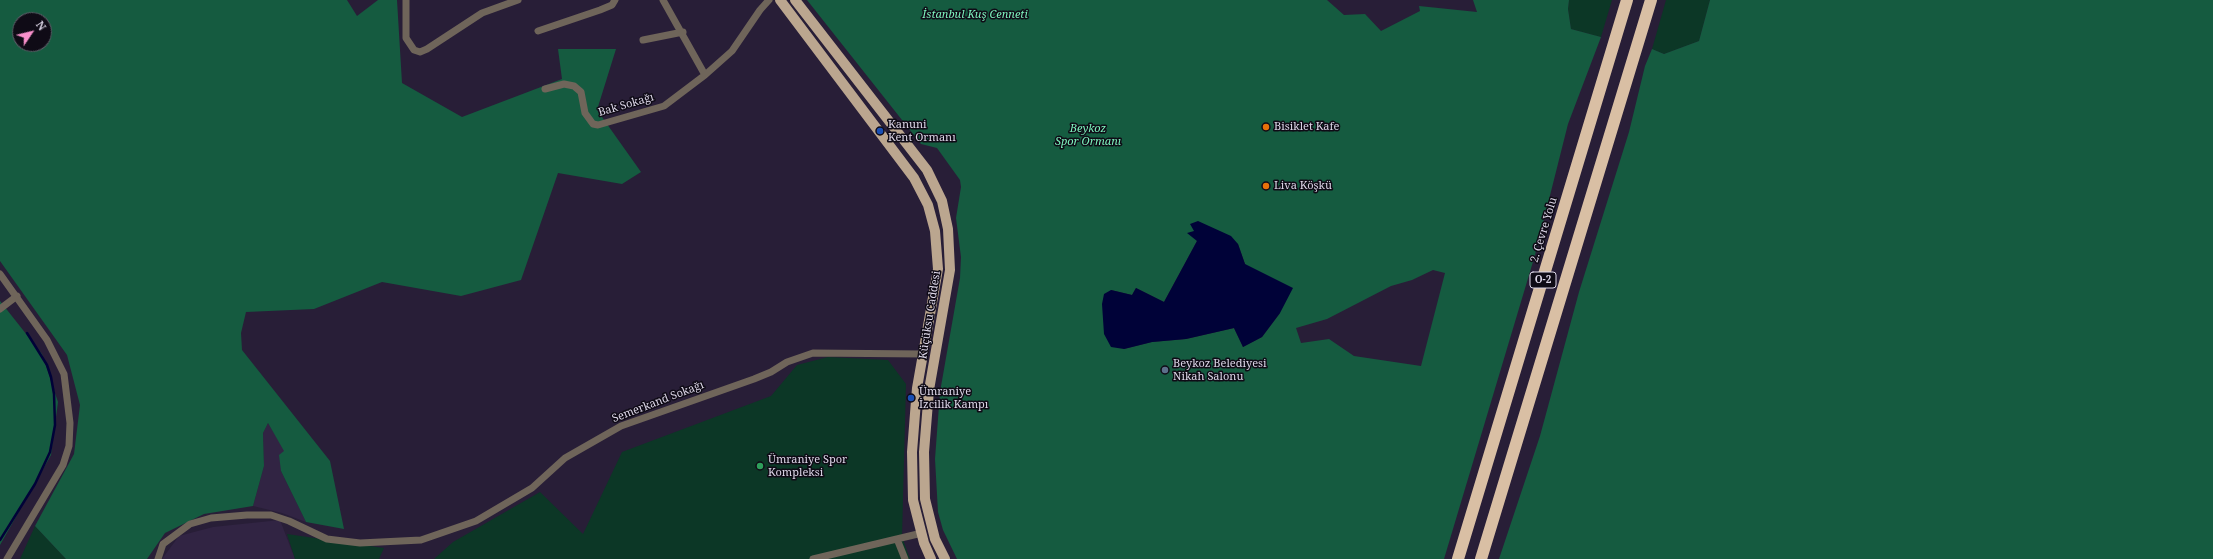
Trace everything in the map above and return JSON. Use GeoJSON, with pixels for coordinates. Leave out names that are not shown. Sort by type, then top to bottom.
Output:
{"type":"FeatureCollection","features":[{"type":"Feature","properties":{"kind":"highway","name":"2. Çevre Yolu"},"geometry":{"type":"LineString","coordinates":[[1458,559],[1628,0]]}},
{"type":"Feature","properties":{"kind":"highway","name":"O-2"},"geometry":{"type":"LineString","coordinates":[[1481,559],[1651,0]]}},
{"type":"Feature","properties":{"kind":"main road","name":"Küçüksu Caddesi"},"geometry":{"type":"LineString","coordinates":[[780,0],[914,178],[928,205],[934,231],[938,269],[918,388],[912,452],[913,500],[922,533],[932,559]]}},
{"type":"Feature","properties":{"kind":"main road","name":"Küçüksu Caddesi"},"geometry":{"type":"LineString","coordinates":[[795,0],[924,167],[935,185],[942,202],[948,229],[950,270],[929,390],[924,452],[925,499],[932,529],[945,559]]}},
{"type":"Feature","properties":{"kind":"main road"},"geometry":{"type":"LineString","coordinates":[[804,32],[814,26]]}},
{"type":"Feature","properties":{"kind":"main road"},"geometry":{"type":"LineString","coordinates":[[935,286],[946,288]]}},
{"type":"Feature","properties":{"kind":"main road"},"geometry":{"type":"LineString","coordinates":[[923,354],[935,355]]}},
{"type":"Feature","properties":{"kind":"main road"},"geometry":{"type":"LineString","coordinates":[[922,533],[932,529]]}},
{"type":"Feature","properties":{"kind":"street"},"geometry":{"type":"LineString","coordinates":[[406,0],[406,38],[414,50],[420,52],[444,39],[482,13],[518,0]]}},
{"type":"Feature","properties":{"kind":"street"},"geometry":{"type":"LineString","coordinates":[[538,31],[600,10],[612,5],[615,0]]}},
{"type":"Feature","properties":{"kind":"street"},"geometry":{"type":"LineString","coordinates":[[663,0],[683,32],[705,75],[732,51],[755,16],[769,0]]}},
{"type":"Feature","properties":{"kind":"street"},"geometry":{"type":"LineString","coordinates":[[643,40],[683,32]]}},
{"type":"Feature","properties":{"kind":"street","name":"Bak Sokağı"},"geometry":{"type":"LineString","coordinates":[[545,89],[564,84],[574,86],[581,92],[585,114],[593,124],[598,125],[664,106],[705,75]]}},
{"type":"Feature","properties":{"kind":"street"},"geometry":{"type":"LineString","coordinates":[[0,274],[47,340],[64,374],[70,423],[69,446],[63,465],[7,559]]}},
{"type":"Feature","properties":{"kind":"street"},"geometry":{"type":"LineString","coordinates":[[0,309],[17,296]]}},
{"type":"Feature","properties":{"kind":"street","name":"Semerkand Sokağı"},"geometry":{"type":"LineString","coordinates":[[158,559],[163,544],[190,524],[211,518],[247,515],[271,515],[289,521],[304,530],[327,539],[360,543],[421,540],[476,521],[532,488],[565,458],[621,426],[754,379],[771,372],[787,362],[813,354],[923,354]]}},
{"type":"Feature","properties":{"kind":"street"},"geometry":{"type":"LineString","coordinates":[[814,559],[922,533]]}},
{"type":"Feature","properties":{"kind":"street"},"geometry":{"type":"LineString","coordinates":[[897,539],[905,559]]}},
{"type":"Feature","properties":{"kind":"shaded area"},"geometry":{"type":"Polygon","coordinates":[[[1198,221],[1231,236],[1238,244],[1245,264],[1293,288],[1280,313],[1262,337],[1243,347],[1234,328],[1186,339],[1152,342],[1124,349],[1111,347],[1104,334],[1102,304],[1104,294],[1111,290],[1132,295],[1136,288],[1164,302],[1197,241],[1187,233],[1194,231],[1190,224],[1198,221]]]}},
{"type":"Feature","properties":{"kind":"shaded area"},"geometry":{"type":"Polygon","coordinates":[[[268,423],[285,451],[281,471],[306,522],[282,513],[253,506],[264,466],[263,433],[268,423]]]}},
{"type":"Feature","properties":{"kind":"shaded area"},"geometry":{"type":"Polygon","coordinates":[[[280,520],[295,559],[162,559],[179,536],[213,527],[280,520]]]}},
{"type":"Feature","properties":{"kind":"green space"},"geometry":{"type":"Polygon","coordinates":[[[0,0],[347,0],[357,16],[378,0],[397,0],[402,83],[462,117],[562,79],[558,49],[616,49],[597,110],[641,172],[622,184],[558,173],[521,280],[461,296],[382,282],[314,309],[246,312],[241,333],[242,350],[330,461],[344,529],[306,522],[281,471],[279,455],[284,451],[268,423],[263,433],[264,466],[253,506],[204,514],[165,533],[147,559],[66,559],[35,526],[74,454],[80,405],[67,355],[0,261],[0,0]]]}},
{"type":"Feature","properties":{"kind":"green space","name":"Beykoz Spor Ormanı"},"geometry":{"type":"Polygon","coordinates":[[[807,0],[1327,0],[1344,15],[1365,14],[1381,31],[1420,11],[1419,6],[1477,12],[1473,0],[1569,0],[1568,9],[1571,29],[1601,37],[1568,124],[1535,255],[1444,559],[957,559],[943,530],[938,512],[935,459],[940,392],[960,278],[961,257],[956,218],[961,187],[960,180],[937,148],[921,144],[807,0]],[[1194,231],[1197,241],[1164,302],[1136,288],[1132,295],[1111,290],[1124,349],[1152,342],[1186,339],[1234,328],[1243,347],[1262,337],[1280,313],[1245,264],[1238,244],[1194,231]],[[1433,270],[1412,280],[1391,286],[1327,319],[1296,328],[1301,343],[1329,339],[1354,356],[1421,366],[1445,273],[1433,270]]]}},
{"type":"Feature","properties":{"kind":"green space"},"geometry":{"type":"Polygon","coordinates":[[[1569,0],[1612,0],[1601,37],[1571,29],[1568,9],[1569,0]]]}},
{"type":"Feature","properties":{"kind":"green space"},"geometry":{"type":"Polygon","coordinates":[[[1666,0],[1710,0],[1699,41],[1664,54],[1652,49],[1666,0]]]}},
{"type":"Feature","properties":{"kind":"green space"},"geometry":{"type":"Polygon","coordinates":[[[1710,0],[2213,0],[2213,559],[1499,559],[1540,436],[1579,292],[1629,132],[1645,66],[1652,49],[1664,54],[1699,41],[1710,0]]]}},
{"type":"Feature","properties":{"kind":"green space"},"geometry":{"type":"Polygon","coordinates":[[[0,301],[42,354],[58,402],[51,455],[0,545],[0,301]]]}},
{"type":"Feature","properties":{"kind":"green space","name":"Ümraniye Spor Kompleksi"},"geometry":{"type":"Polygon","coordinates":[[[828,357],[888,360],[906,384],[902,537],[910,559],[434,559],[453,542],[540,492],[583,534],[622,452],[771,396],[797,365],[828,357]]]}},
{"type":"Feature","properties":{"kind":"green space"},"geometry":{"type":"Polygon","coordinates":[[[35,526],[66,559],[20,559],[35,526]]]}},
{"type":"Feature","properties":{"kind":"green space"},"geometry":{"type":"Polygon","coordinates":[[[287,534],[384,548],[379,559],[295,559],[287,534]]]}},
{"type":"Feature","properties":{"kind":"waterway"},"geometry":{"type":"LineString","coordinates":[[0,540],[35,484],[50,452],[55,425],[54,394],[51,377],[47,365],[27,333]]}},
{"type":"Feature","properties":{"kind":"place","name":"Bisiklet Kafe"},"geometry":{"type":"Point","coordinates":[1266,127]}},
{"type":"Feature","properties":{"kind":"place","name":"Kanuni Kent Ormanı"},"geometry":{"type":"Point","coordinates":[880,131]}},
{"type":"Feature","properties":{"kind":"place","name":"Liva Köşkü"},"geometry":{"type":"Point","coordinates":[1266,186]}},
{"type":"Feature","properties":{"kind":"place","name":"Beykoz Belediyesi Nikah Salonu"},"geometry":{"type":"Point","coordinates":[1165,370]}},
{"type":"Feature","properties":{"kind":"place","name":"Ümraniye İzcilik Kampı"},"geometry":{"type":"Point","coordinates":[911,398]}},
{"type":"Feature","properties":{"kind":"place","name":"Ümraniye Spor Kompleksi"},"geometry":{"type":"Point","coordinates":[760,466]}},
{"type":"Feature","properties":{"kind":"park label","name":"İstanbul Kuş Cenneti"},"geometry":{"type":"Point","coordinates":[975,15]}}]}
